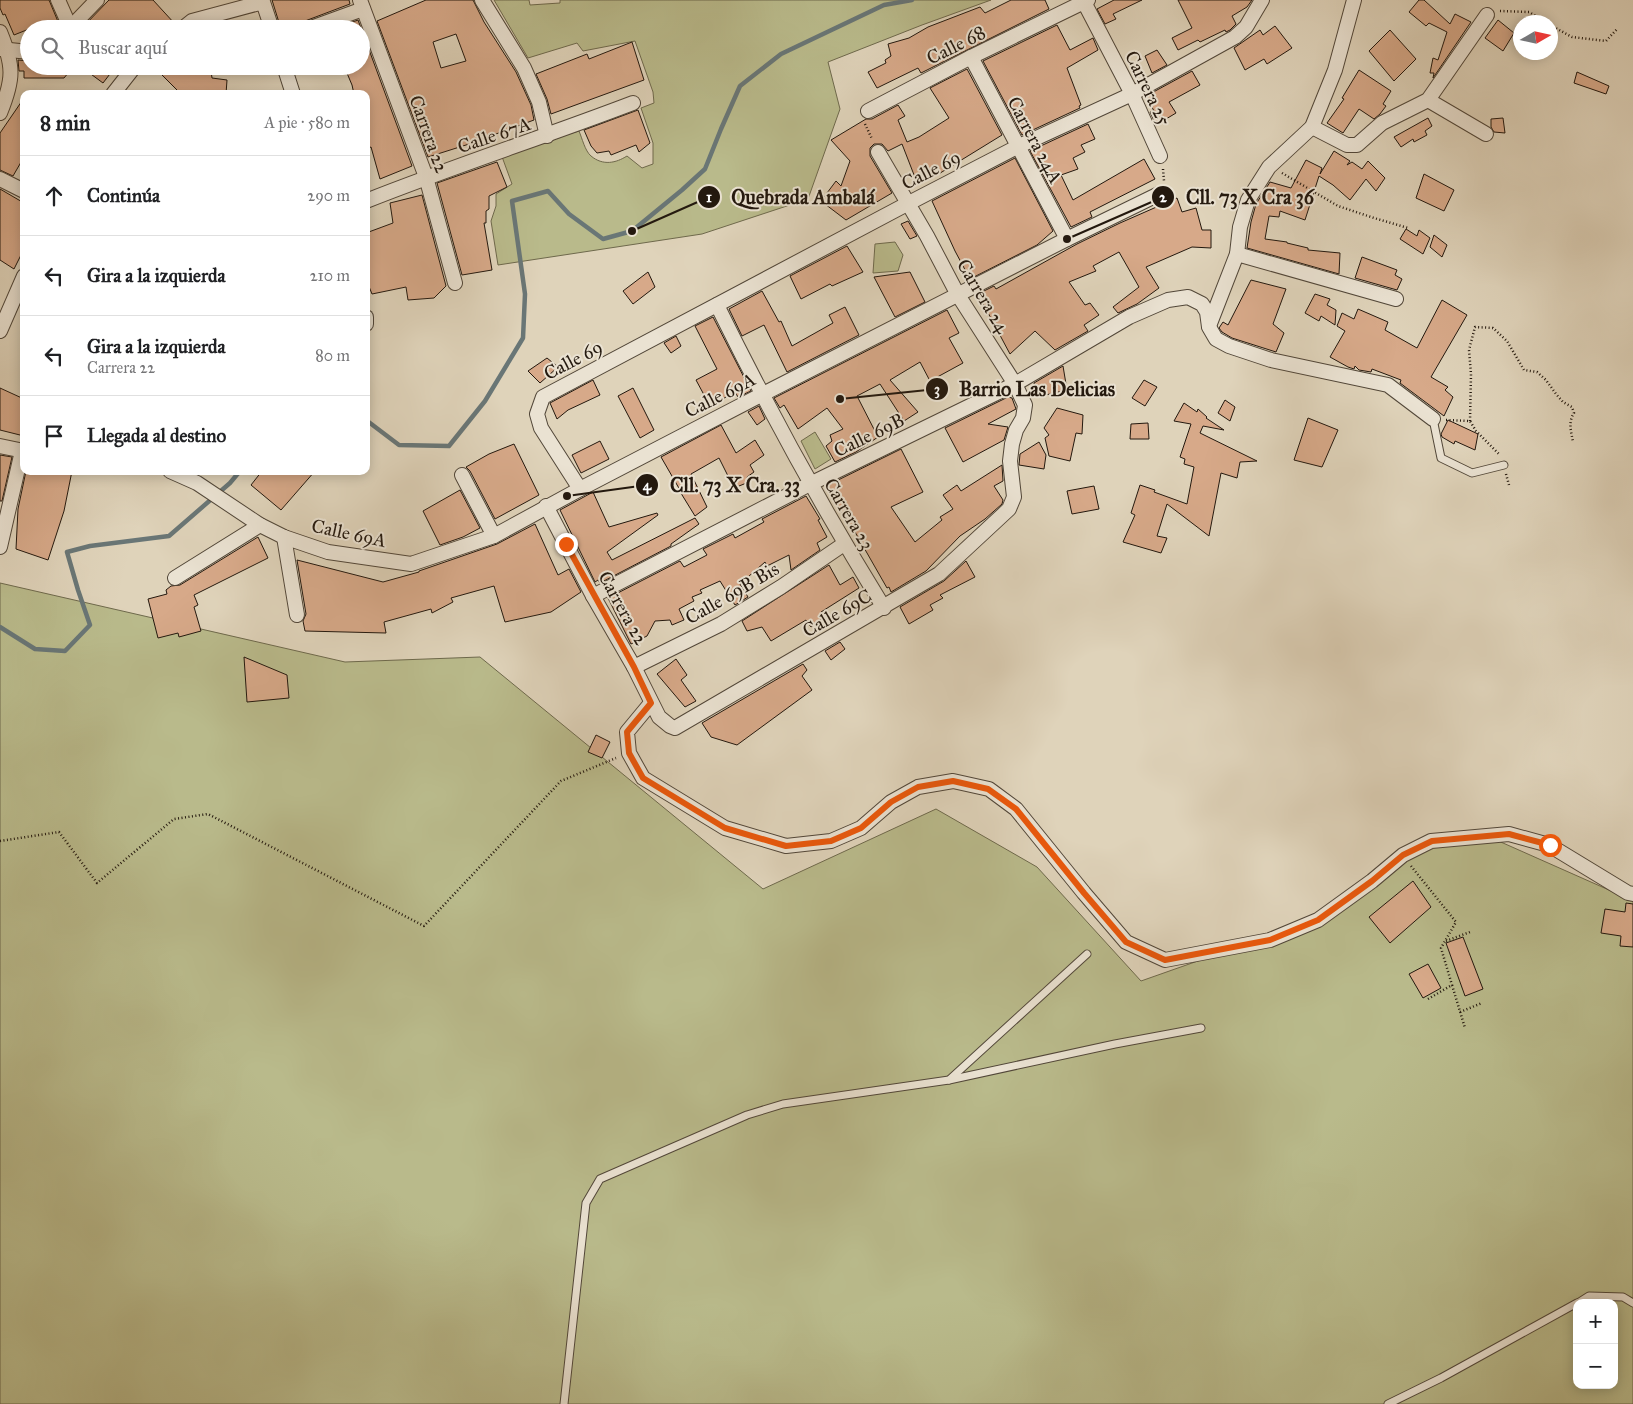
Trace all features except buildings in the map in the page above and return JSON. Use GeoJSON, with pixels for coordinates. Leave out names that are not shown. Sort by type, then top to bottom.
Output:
{"type":"FeatureCollection","features":[{"type":"Feature","properties":{"kind":"street"},"geometry":{"type":"LineString","coordinates":[[58,0],[67,20]]}},
{"type":"Feature","properties":{"kind":"street"},"geometry":{"type":"LineString","coordinates":[[78,20],[97,0]]}},
{"type":"Feature","properties":{"kind":"street"},"geometry":{"type":"LineString","coordinates":[[482,0],[524,68],[539,102],[548,136]]}},
{"type":"Feature","properties":{"kind":"street"},"geometry":{"type":"LineString","coordinates":[[1354,0],[1335,70],[1312,127],[1270,167],[1248,200],[1240,227],[1237,254],[1209,327],[1216,339],[1229,346],[1271,360],[1388,385],[1433,419]]}},
{"type":"Feature","properties":{"kind":"street","name":"Calle 68"},"geometry":{"type":"LineString","coordinates":[[868,111],[971,57],[1086,1]]}},
{"type":"Feature","properties":{"kind":"street","name":"Carrera 25"},"geometry":{"type":"LineString","coordinates":[[1086,1],[1160,156]]}},
{"type":"Feature","properties":{"kind":"street"},"geometry":{"type":"LineString","coordinates":[[196,20],[263,2],[269,20]]}},
{"type":"Feature","properties":{"kind":"street","name":"Calle 69"},"geometry":{"type":"LineString","coordinates":[[580,488],[540,428],[537,414],[543,397],[907,204],[1017,147],[1132,94],[1236,37],[1246,27],[1259,2]]}},
{"type":"Feature","properties":{"kind":"street"},"geometry":{"type":"LineString","coordinates":[[327,20],[362,4]]}},
{"type":"Feature","properties":{"kind":"street","name":"Carrera 22"},"geometry":{"type":"LineString","coordinates":[[362,4],[368,20]]}},
{"type":"Feature","properties":{"kind":"street"},"geometry":{"type":"LineString","coordinates":[[1312,127],[1347,145],[1357,144],[1382,123],[1428,100],[1487,15]]}},
{"type":"Feature","properties":{"kind":"street","name":"Carrera 22"},"geometry":{"type":"LineString","coordinates":[[370,26],[426,177],[455,283]]}},
{"type":"Feature","properties":{"kind":"street"},"geometry":{"type":"LineString","coordinates":[[0,32],[12,72],[8,95],[0,113]]}},
{"type":"Feature","properties":{"kind":"street"},"geometry":{"type":"LineString","coordinates":[[4,49],[20,51]]}},
{"type":"Feature","properties":{"kind":"street","name":"Carrera 24A"},"geometry":{"type":"LineString","coordinates":[[971,57],[1067,239]]}},
{"type":"Feature","properties":{"kind":"street"},"geometry":{"type":"LineString","coordinates":[[116,90],[127,75]]}},
{"type":"Feature","properties":{"kind":"street"},"geometry":{"type":"LineString","coordinates":[[287,75],[292,90]]}},
{"type":"Feature","properties":{"kind":"street"},"geometry":{"type":"LineString","coordinates":[[1428,100],[1486,134]]}},
{"type":"Feature","properties":{"kind":"street","name":"Calle 67A"},"geometry":{"type":"LineString","coordinates":[[370,199],[426,177],[548,136],[633,103]]}},
{"type":"Feature","properties":{"kind":"street","name":"Carrera 24"},"geometry":{"type":"LineString","coordinates":[[878,152],[927,236],[958,295],[1015,384],[1024,404],[1023,418],[1016,430],[1012,444],[1010,461],[1014,496],[1010,509]]}},
{"type":"Feature","properties":{"kind":"street"},"geometry":{"type":"LineString","coordinates":[[0,179],[20,188]]}},
{"type":"Feature","properties":{"kind":"street","name":"Calle 69A"},"geometry":{"type":"LineString","coordinates":[[179,475],[197,483],[260,525],[284,537],[328,552],[411,564],[494,536],[580,488],[1067,239],[1159,194]]}},
{"type":"Feature","properties":{"kind":"street"},"geometry":{"type":"LineString","coordinates":[[1237,254],[1396,299]]}},
{"type":"Feature","properties":{"kind":"street"},"geometry":{"type":"LineString","coordinates":[[0,331],[20,285]]}},
{"type":"Feature","properties":{"kind":"street","name":"Calle 69B"},"geometry":{"type":"LineString","coordinates":[[593,596],[810,484],[1015,384],[1129,317],[1168,300],[1188,297],[1202,304],[1207,312],[1209,327]]}},
{"type":"Feature","properties":{"kind":"street","name":"Carrera 23"},"geometry":{"type":"LineString","coordinates":[[717,305],[761,395],[810,484],[844,544],[884,608]]}},
{"type":"Feature","properties":{"kind":"street"},"geometry":{"type":"LineString","coordinates":[[0,446],[20,450]]}},
{"type":"Feature","properties":{"kind":"street"},"geometry":{"type":"LineString","coordinates":[[0,547],[20,464]]}},
{"type":"Feature","properties":{"kind":"street"},"geometry":{"type":"LineString","coordinates":[[462,475],[494,536]]}},
{"type":"Feature","properties":{"kind":"street","name":"Carrera 22"},"geometry":{"type":"LineString","coordinates":[[546,506],[593,596],[634,667],[651,703],[659,716],[670,726]]}},
{"type":"Feature","properties":{"kind":"street","name":"Calle 69C"},"geometry":{"type":"LineString","coordinates":[[670,726],[675,728],[884,608],[939,574],[1010,509]]}},
{"type":"Feature","properties":{"kind":"street"},"geometry":{"type":"LineString","coordinates":[[175,578],[260,525]]}},
{"type":"Feature","properties":{"kind":"street"},"geometry":{"type":"LineString","coordinates":[[284,537],[297,615]]}},
{"type":"Feature","properties":{"kind":"street","name":"Calle 69B Bis"},"geometry":{"type":"LineString","coordinates":[[634,667],[721,624],[782,587],[844,544]]}},
{"type":"Feature","properties":{"kind":"street"},"geometry":{"type":"LineString","coordinates":[[651,703],[627,732],[629,753],[643,778],[725,828],[786,846],[831,841],[861,828],[891,802],[918,787],[953,781],[988,789],[1016,809],[1126,942],[1165,960],[1270,940],[1318,920],[1372,881],[1403,855],[1432,841],[1509,834],[1550,845],[1628,893],[1633,894]]}},
{"type":"Feature","properties":{"kind":"lane"},"geometry":{"type":"LineString","coordinates":[[1433,419],[1441,458],[1472,473],[1504,464]]}},
{"type":"Feature","properties":{"kind":"lane"},"geometry":{"type":"LineString","coordinates":[[949,1080],[1087,954]]}},
{"type":"Feature","properties":{"kind":"lane"},"geometry":{"type":"LineString","coordinates":[[564,1404],[586,1203],[600,1179],[747,1115],[783,1104],[949,1080],[1115,1044],[1201,1028]]}},
{"type":"Feature","properties":{"kind":"lane"},"geometry":{"type":"LineString","coordinates":[[1584,1299],[1589,1296],[1623,1297],[1633,1303]]}},
{"type":"Feature","properties":{"kind":"lane"},"geometry":{"type":"LineString","coordinates":[[1388,1404],[1441,1378],[1573,1305]]}},
{"type":"Feature","properties":{"kind":"path"},"geometry":{"type":"LineString","coordinates":[[1487,15],[1498,11],[1529,12],[1534,15]]}},
{"type":"Feature","properties":{"kind":"path"},"geometry":{"type":"LineString","coordinates":[[1558,29],[1572,37],[1606,41],[1618,28]]}},
{"type":"Feature","properties":{"kind":"path"},"geometry":{"type":"LineString","coordinates":[[868,111],[864,122],[878,152]]}},
{"type":"Feature","properties":{"kind":"path","name":"Carrera 25"},"geometry":{"type":"LineString","coordinates":[[1159,194],[1164,185],[1160,156]]}},
{"type":"Feature","properties":{"kind":"path"},"geometry":{"type":"LineString","coordinates":[[1270,167],[1338,206],[1408,228]]}},
{"type":"Feature","properties":{"kind":"path"},"geometry":{"type":"LineString","coordinates":[[1509,485],[1502,457],[1476,431],[1470,421],[1470,350],[1475,327],[1493,328],[1507,341],[1524,370],[1537,372],[1546,380],[1563,402],[1572,407],[1574,413],[1570,419],[1570,425],[1573,442]]}},
{"type":"Feature","properties":{"kind":"path"},"geometry":{"type":"LineString","coordinates":[[1433,419],[1470,421]]}},
{"type":"Feature","properties":{"kind":"path"},"geometry":{"type":"LineString","coordinates":[[0,841],[59,832],[96,884],[174,819],[208,814],[424,926],[561,781],[629,753]]}},
{"type":"Feature","properties":{"kind":"path"},"geometry":{"type":"LineString","coordinates":[[1403,855],[1456,922],[1441,948],[1465,1028]]}},
{"type":"Feature","properties":{"kind":"path"},"geometry":{"type":"LineString","coordinates":[[1445,941],[1470,932]]}},
{"type":"Feature","properties":{"kind":"path"},"geometry":{"type":"LineString","coordinates":[[1428,999],[1452,985]]}},
{"type":"Feature","properties":{"kind":"path"},"geometry":{"type":"LineString","coordinates":[[1460,1012],[1482,1003]]}},
{"type":"Feature","properties":{"kind":"green space"},"geometry":{"type":"Polygon","coordinates":[[[494,0],[529,0],[530,5],[560,3],[560,0],[991,0],[828,62],[840,109],[808,199],[702,234],[498,265],[491,221],[496,206],[496,194],[512,184],[501,154],[579,131],[587,151],[596,159],[609,162],[627,156],[642,168],[653,164],[653,143],[641,108],[654,103],[653,92],[635,41],[583,51],[577,43],[528,58],[494,0]]]}},
{"type":"Feature","properties":{"kind":"green space"},"geometry":{"type":"Polygon","coordinates":[[[895,242],[903,255],[898,271],[873,273],[875,244],[895,242]]]}},
{"type":"Feature","properties":{"kind":"green space"},"geometry":{"type":"Polygon","coordinates":[[[815,432],[831,459],[815,469],[801,441],[815,432]]]}},
{"type":"Feature","properties":{"kind":"green space"},"geometry":{"type":"Polygon","coordinates":[[[0,583],[345,662],[480,657],[763,889],[936,809],[1037,867],[1141,981],[1317,919],[1402,849],[1494,839],[1633,899],[1633,1404],[0,1404],[0,583]]]}},
{"type":"Feature","properties":{"kind":"waterway"},"geometry":{"type":"LineString","coordinates":[[370,423],[399,445],[449,446],[485,401],[523,338],[525,294],[512,201],[548,191],[569,214],[603,239],[632,231],[705,169],[740,86],[781,54],[884,5],[912,0]]}},
{"type":"Feature","properties":{"kind":"waterway"},"geometry":{"type":"LineString","coordinates":[[0,627],[35,649],[65,651],[90,625],[67,552],[90,546],[169,536],[237,475]]}},
{"type":"Feature","properties":{"kind":"place","name":"Quebrada Ambalá"},"geometry":{"type":"Point","coordinates":[632,231]}},
{"type":"Feature","properties":{"kind":"place","name":"Cll. 73 X Cra 36"},"geometry":{"type":"Point","coordinates":[1067,239]}},
{"type":"Feature","properties":{"kind":"place","name":"Barrio Las Delicias"},"geometry":{"type":"Point","coordinates":[840,399]}},
{"type":"Feature","properties":{"kind":"place","name":"Cll. 73 X Cra. 33"},"geometry":{"type":"Point","coordinates":[567,496]}},
{"type":"Feature","properties":{"kind":"route"},"geometry":{"type":"LineString","coordinates":[[566,544],[593,596],[634,667],[651,703],[627,732],[629,753],[643,778],[725,828],[786,846],[807,845],[831,841],[861,828],[891,802],[918,787],[953,781],[988,789],[1016,809],[1126,942],[1165,960],[1270,940],[1318,920],[1372,881],[1403,855],[1432,841],[1509,834],[1550,845]]}}]}
